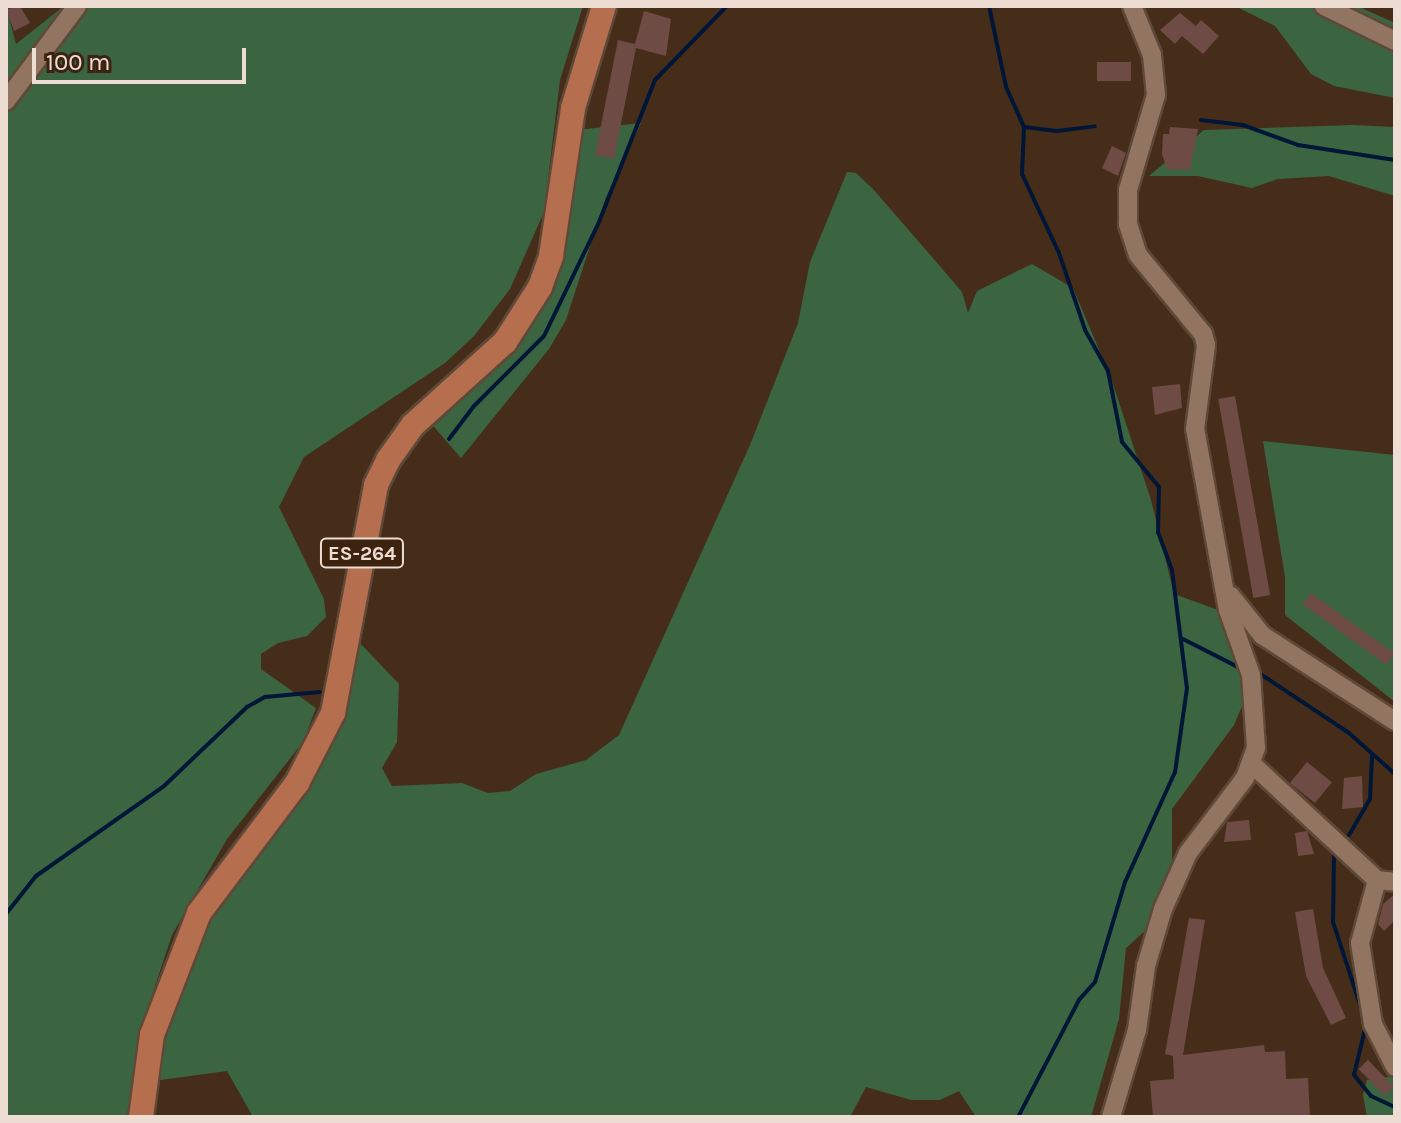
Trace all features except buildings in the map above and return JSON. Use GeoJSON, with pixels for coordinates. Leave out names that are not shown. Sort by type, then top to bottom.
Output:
{"type":"FeatureCollection","features":[{"type":"Feature","properties":{"kind":"main road","name":"ES-264"},"geometry":{"type":"LineString","coordinates":[[141,1117],[152,1035],[199,913],[297,783],[333,713],[376,485],[388,460],[413,425],[505,342],[540,287],[551,256],[573,108],[604,6]]}},
{"type":"Feature","properties":{"kind":"street"},"geometry":{"type":"LineString","coordinates":[[6,101],[77,6]]}},
{"type":"Feature","properties":{"kind":"street"},"geometry":{"type":"LineString","coordinates":[[1111,1117],[1137,1030],[1146,966],[1163,909],[1188,853],[1252,764],[1257,729],[1251,675],[1223,585],[1195,429],[1206,345],[1203,334],[1138,255],[1128,224],[1128,190],[1156,95],[1152,55],[1132,6]]}},
{"type":"Feature","properties":{"kind":"street"},"geometry":{"type":"LineString","coordinates":[[1324,6],[1395,41]]}},
{"type":"Feature","properties":{"kind":"street"},"geometry":{"type":"LineString","coordinates":[[1223,585],[1262,635],[1395,721]]}},
{"type":"Feature","properties":{"kind":"street"},"geometry":{"type":"LineString","coordinates":[[1252,764],[1386,881],[1360,943],[1373,1024],[1395,1067]]}},
{"type":"Feature","properties":{"kind":"green space"},"geometry":{"type":"Polygon","coordinates":[[[6,6],[16,44],[64,6],[583,6],[560,80],[544,212],[510,289],[474,336],[445,363],[304,457],[279,507],[324,599],[326,617],[307,636],[278,643],[261,654],[261,669],[316,708],[303,742],[227,839],[172,935],[137,1040],[130,1117],[6,1117],[6,6]]]}},
{"type":"Feature","properties":{"kind":"green space"},"geometry":{"type":"Polygon","coordinates":[[[1235,6],[1357,6],[1395,23],[1395,98],[1334,86],[1311,74],[1275,26],[1235,6]]]}},
{"type":"Feature","properties":{"kind":"green space"},"geometry":{"type":"Polygon","coordinates":[[[641,123],[606,197],[566,320],[549,349],[461,458],[422,413],[528,300],[577,130],[641,123]]]}},
{"type":"Feature","properties":{"kind":"green space"},"geometry":{"type":"Polygon","coordinates":[[[1352,125],[1395,127],[1395,196],[1329,176],[1278,179],[1252,188],[1198,176],[1149,176],[1204,130],[1352,125]]]}},
{"type":"Feature","properties":{"kind":"green space"},"geometry":{"type":"Polygon","coordinates":[[[847,172],[856,173],[873,189],[932,257],[962,292],[968,313],[977,291],[1032,264],[1073,288],[1111,378],[1151,500],[1174,594],[1229,614],[1247,647],[1245,699],[1234,725],[1172,809],[1172,861],[1147,929],[1126,948],[1119,1019],[1091,1117],[976,1117],[959,1091],[940,1100],[911,1100],[866,1087],[850,1117],[253,1117],[227,1071],[153,1081],[191,944],[261,831],[358,641],[399,684],[397,742],[382,768],[392,786],[462,783],[488,793],[510,791],[536,774],[586,760],[619,735],[750,445],[798,323],[810,262],[847,172]]]}},
{"type":"Feature","properties":{"kind":"green space"},"geometry":{"type":"Polygon","coordinates":[[[1263,441],[1395,455],[1395,702],[1285,615],[1285,577],[1263,441]]]}},
{"type":"Feature","properties":{"kind":"green space"},"geometry":{"type":"Polygon","coordinates":[[[1395,1076],[1395,1117],[1367,1117],[1363,1095],[1367,1080],[1395,1076]]]}},
{"type":"Feature","properties":{"kind":"waterway"},"geometry":{"type":"LineString","coordinates":[[449,439],[474,406],[544,336],[599,222],[655,80],[727,6]]}},
{"type":"Feature","properties":{"kind":"waterway"},"geometry":{"type":"LineString","coordinates":[[989,6],[1006,87],[1024,127],[1022,174],[1059,253],[1085,330],[1108,371],[1122,442],[1159,487],[1158,532],[1172,570],[1187,688],[1175,772],[1125,882],[1095,982],[1079,1000],[1018,1117]]}},
{"type":"Feature","properties":{"kind":"waterway"},"geometry":{"type":"LineString","coordinates":[[1201,120],[1243,125],[1298,145],[1395,160]]}},
{"type":"Feature","properties":{"kind":"waterway"},"geometry":{"type":"LineString","coordinates":[[1024,127],[1057,131],[1095,126]]}},
{"type":"Feature","properties":{"kind":"waterway"},"geometry":{"type":"LineString","coordinates":[[1183,639],[1238,667]]}},
{"type":"Feature","properties":{"kind":"waterway"},"geometry":{"type":"LineString","coordinates":[[1262,675],[1349,733],[1395,774]]}},
{"type":"Feature","properties":{"kind":"waterway"},"geometry":{"type":"LineString","coordinates":[[6,914],[36,876],[164,786],[247,707],[265,697],[320,692]]}},
{"type":"Feature","properties":{"kind":"waterway"},"geometry":{"type":"LineString","coordinates":[[1349,835],[1370,799],[1372,756]]}},
{"type":"Feature","properties":{"kind":"waterway"},"geometry":{"type":"LineString","coordinates":[[1334,853],[1333,922],[1364,1017]]}},
{"type":"Feature","properties":{"kind":"waterway"},"geometry":{"type":"LineString","coordinates":[[1366,1025],[1354,1075],[1371,1096],[1395,1107]]}}]}
